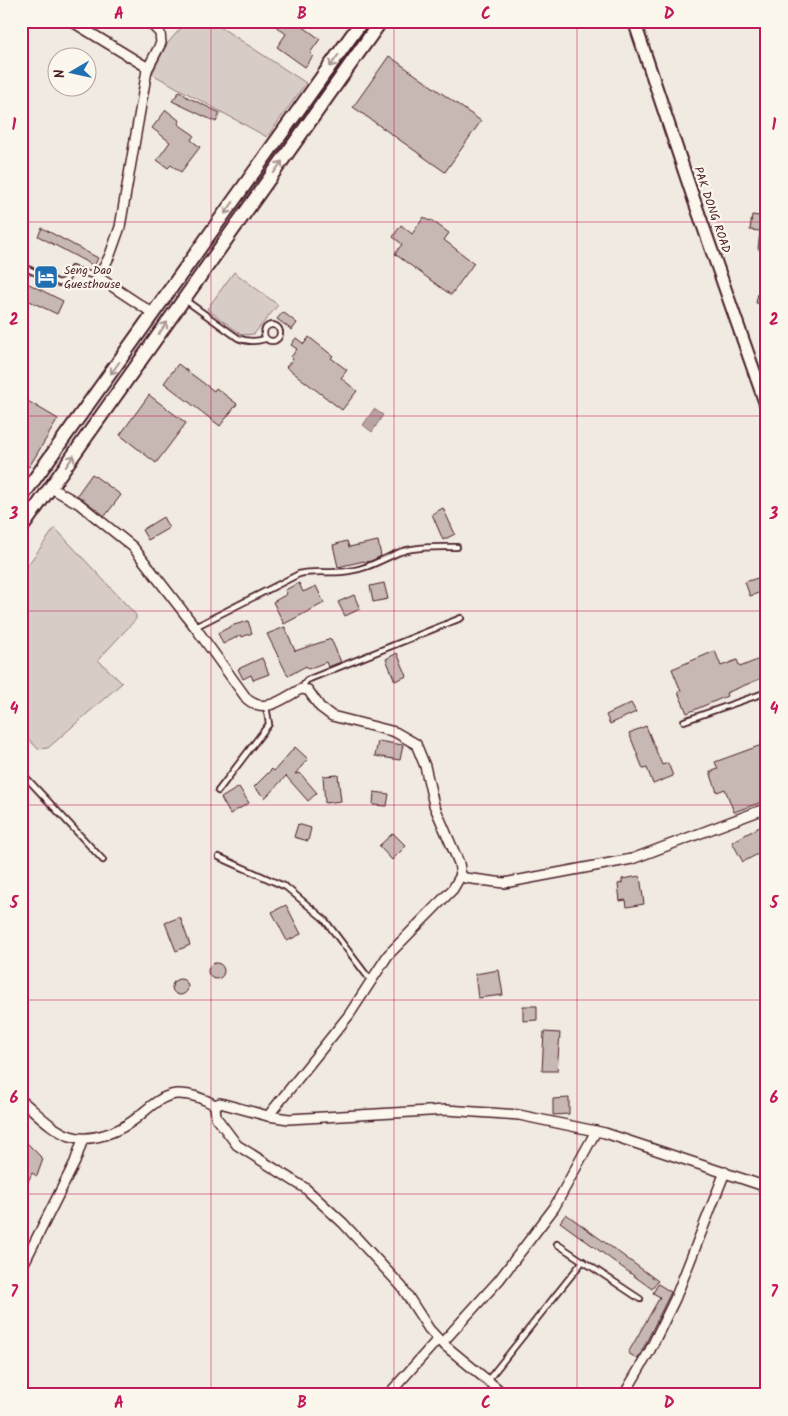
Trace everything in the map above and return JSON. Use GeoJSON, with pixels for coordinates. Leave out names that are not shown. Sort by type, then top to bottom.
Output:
{"type":"FeatureCollection","features":[{"type":"Feature","properties":{"kind":"main road"},"geometry":{"type":"LineString","coordinates":[[21,529],[382,21]]}},
{"type":"Feature","properties":{"kind":"main road"},"geometry":{"type":"LineString","coordinates":[[21,498],[360,24],[370,37]]}},
{"type":"Feature","properties":{"kind":"main road"},"geometry":{"type":"LineString","coordinates":[[254,173],[267,183]]}},
{"type":"Feature","properties":{"kind":"main road"},"geometry":{"type":"LineString","coordinates":[[126,352],[140,361]]}},
{"type":"Feature","properties":{"kind":"street"},"geometry":{"type":"LineString","coordinates":[[71,21],[145,66],[147,70]]}},
{"type":"Feature","properties":{"kind":"street"},"geometry":{"type":"LineString","coordinates":[[148,21],[160,33],[161,43],[147,70],[120,227],[110,255],[98,274],[98,278],[154,314]]}},
{"type":"Feature","properties":{"kind":"street","name":"PAK DONG ROAD"},"geometry":{"type":"LineString","coordinates":[[634,21],[767,408]]}},
{"type":"Feature","properties":{"kind":"street"},"geometry":{"type":"LineString","coordinates":[[51,488],[78,503],[133,547],[195,627],[247,699],[258,706],[266,706],[301,688],[308,690],[320,706],[332,716],[395,732],[416,744],[423,760],[434,805],[459,864],[461,876],[453,889],[388,955],[349,1015],[268,1116]]}},
{"type":"Feature","properties":{"kind":"street"},"geometry":{"type":"LineString","coordinates":[[461,876],[468,879],[504,883],[632,860],[767,808]]}},
{"type":"Feature","properties":{"kind":"street"},"geometry":{"type":"LineString","coordinates":[[21,1100],[62,1133],[83,1139],[103,1136],[132,1122],[159,1100],[175,1094],[192,1095],[215,1105],[220,1103],[268,1116],[306,1119],[409,1111],[470,1111],[519,1115],[596,1131],[767,1187]]}},
{"type":"Feature","properties":{"kind":"street"},"geometry":{"type":"LineString","coordinates":[[215,1105],[216,1117],[237,1145],[305,1188],[343,1223],[402,1287],[429,1329],[440,1341],[505,1395]]}},
{"type":"Feature","properties":{"kind":"street"},"geometry":{"type":"LineString","coordinates":[[388,1395],[499,1280],[554,1208],[596,1131]]}},
{"type":"Feature","properties":{"kind":"street"},"geometry":{"type":"LineString","coordinates":[[21,1269],[75,1162],[83,1139]]}},
{"type":"Feature","properties":{"kind":"street"},"geometry":{"type":"LineString","coordinates":[[624,1395],[649,1352],[676,1299],[725,1172]]}},
{"type":"Feature","properties":{"kind":"lane"},"geometry":{"type":"LineString","coordinates":[[21,266],[58,283],[65,281],[72,269],[98,278]]}},
{"type":"Feature","properties":{"kind":"lane"},"geometry":{"type":"LineString","coordinates":[[184,299],[238,338],[254,342],[265,339]]}},
{"type":"Feature","properties":{"kind":"lane"},"geometry":{"type":"LineString","coordinates":[[195,627],[299,574],[310,571],[349,572],[367,567],[401,552],[426,547],[457,546]]}},
{"type":"Feature","properties":{"kind":"lane"},"geometry":{"type":"LineString","coordinates":[[304,689],[304,684],[307,680],[461,618]]}},
{"type":"Feature","properties":{"kind":"lane"},"geometry":{"type":"LineString","coordinates":[[684,721],[767,692]]}},
{"type":"Feature","properties":{"kind":"lane"},"geometry":{"type":"LineString","coordinates":[[218,791],[269,724],[266,706]]}},
{"type":"Feature","properties":{"kind":"lane"},"geometry":{"type":"LineString","coordinates":[[21,772],[103,860]]}},
{"type":"Feature","properties":{"kind":"lane"},"geometry":{"type":"LineString","coordinates":[[219,857],[286,887],[324,919],[372,980]]}},
{"type":"Feature","properties":{"kind":"lane"},"geometry":{"type":"LineString","coordinates":[[556,1244],[640,1300]]}},
{"type":"Feature","properties":{"kind":"lane"},"geometry":{"type":"LineString","coordinates":[[488,1380],[582,1261]]}},
{"type":"Feature","properties":{"kind":"shaded area"},"geometry":{"type":"Polygon","coordinates":[[[187,21],[211,21],[306,83],[267,137],[152,74],[167,44],[187,21]]]}},
{"type":"Feature","properties":{"kind":"shaded area"},"geometry":{"type":"Polygon","coordinates":[[[234,272],[278,305],[254,334],[242,335],[207,309],[234,272]]]}},
{"type":"Feature","properties":{"kind":"shaded area"},"geometry":{"type":"Polygon","coordinates":[[[374,409],[383,415],[372,432],[363,425],[374,409]]]}},
{"type":"Feature","properties":{"kind":"shaded area"},"geometry":{"type":"Polygon","coordinates":[[[55,528],[136,615],[136,619],[98,660],[122,683],[48,748],[38,749],[21,731],[21,574],[55,528]]]}},
{"type":"Feature","properties":{"kind":"building"},"geometry":{"type":"Polygon","coordinates":[[[269,21],[295,21],[320,39],[310,53],[313,56],[305,67],[277,47],[286,34],[269,21]]]}},
{"type":"Feature","properties":{"kind":"building"},"geometry":{"type":"Polygon","coordinates":[[[389,56],[481,121],[445,172],[353,107],[389,56]]]}},
{"type":"Feature","properties":{"kind":"building"},"geometry":{"type":"Polygon","coordinates":[[[180,91],[187,97],[220,113],[216,122],[172,101],[180,91]]]}},
{"type":"Feature","properties":{"kind":"building"},"geometry":{"type":"Polygon","coordinates":[[[166,110],[180,121],[178,124],[194,135],[191,140],[200,147],[181,172],[171,165],[168,168],[157,160],[170,142],[152,128],[166,110]]]}},
{"type":"Feature","properties":{"kind":"building"},"geometry":{"type":"Polygon","coordinates":[[[752,215],[767,217],[767,250],[758,249],[760,231],[750,230],[752,215]]]}},
{"type":"Feature","properties":{"kind":"building"},"geometry":{"type":"Polygon","coordinates":[[[424,217],[449,233],[444,240],[474,263],[451,295],[395,254],[402,244],[393,237],[401,225],[412,234],[424,217]]]}},
{"type":"Feature","properties":{"kind":"building"},"geometry":{"type":"Polygon","coordinates":[[[42,228],[98,258],[94,266],[38,236],[42,228]]]}},
{"type":"Feature","properties":{"kind":"building"},"geometry":{"type":"Polygon","coordinates":[[[763,272],[767,272],[767,305],[756,303],[763,272]]]}},
{"type":"Feature","properties":{"kind":"building"},"geometry":{"type":"Polygon","coordinates":[[[21,280],[63,301],[57,314],[21,297],[21,280]]]}},
{"type":"Feature","properties":{"kind":"building"},"geometry":{"type":"Polygon","coordinates":[[[283,312],[297,323],[292,330],[277,319],[283,312]]]}},
{"type":"Feature","properties":{"kind":"building"},"geometry":{"type":"Polygon","coordinates":[[[309,337],[347,370],[341,378],[357,391],[342,410],[286,367],[293,359],[291,357],[297,349],[291,345],[296,338],[304,344],[309,337]]]}},
{"type":"Feature","properties":{"kind":"building"},"geometry":{"type":"Polygon","coordinates":[[[178,364],[214,391],[216,388],[237,404],[220,426],[164,383],[178,364]]]}},
{"type":"Feature","properties":{"kind":"building"},"geometry":{"type":"Polygon","coordinates":[[[149,395],[186,423],[156,463],[120,435],[149,395]]]}},
{"type":"Feature","properties":{"kind":"building"},"geometry":{"type":"Polygon","coordinates":[[[21,397],[58,419],[29,467],[21,462],[21,397]]]}},
{"type":"Feature","properties":{"kind":"building"},"geometry":{"type":"Polygon","coordinates":[[[92,474],[121,495],[105,516],[77,495],[92,474]]]}},
{"type":"Feature","properties":{"kind":"building"},"geometry":{"type":"Polygon","coordinates":[[[443,508],[455,534],[443,540],[432,514],[443,508]]]}},
{"type":"Feature","properties":{"kind":"building"},"geometry":{"type":"Polygon","coordinates":[[[163,517],[169,528],[148,540],[142,530],[163,517]]]}},
{"type":"Feature","properties":{"kind":"building"},"geometry":{"type":"Polygon","coordinates":[[[347,541],[349,547],[378,541],[381,556],[371,561],[338,567],[333,545],[347,541]]]}},
{"type":"Feature","properties":{"kind":"building"},"geometry":{"type":"Polygon","coordinates":[[[767,575],[767,590],[750,596],[745,582],[767,575]]]}},
{"type":"Feature","properties":{"kind":"building"},"geometry":{"type":"Polygon","coordinates":[[[299,583],[303,592],[316,586],[324,603],[284,624],[273,602],[287,594],[285,590],[299,583]]]}},
{"type":"Feature","properties":{"kind":"building"},"geometry":{"type":"Polygon","coordinates":[[[384,583],[388,599],[373,602],[370,586],[384,583]]]}},
{"type":"Feature","properties":{"kind":"building"},"geometry":{"type":"Polygon","coordinates":[[[354,595],[360,609],[345,616],[338,602],[354,595]]]}},
{"type":"Feature","properties":{"kind":"building"},"geometry":{"type":"Polygon","coordinates":[[[248,621],[252,633],[242,637],[241,635],[223,644],[218,633],[248,621]]]}},
{"type":"Feature","properties":{"kind":"building"},"geometry":{"type":"Polygon","coordinates":[[[285,627],[295,651],[331,639],[341,662],[328,667],[326,662],[308,669],[306,666],[288,676],[267,634],[285,627]]]}},
{"type":"Feature","properties":{"kind":"building"},"geometry":{"type":"Polygon","coordinates":[[[715,651],[721,666],[737,660],[740,667],[767,656],[767,676],[726,693],[727,696],[687,713],[678,692],[681,691],[672,669],[715,651]]]}},
{"type":"Feature","properties":{"kind":"building"},"geometry":{"type":"Polygon","coordinates":[[[397,653],[407,676],[395,681],[386,659],[397,653]]]}},
{"type":"Feature","properties":{"kind":"building"},"geometry":{"type":"Polygon","coordinates":[[[262,658],[269,674],[253,680],[251,675],[243,679],[238,669],[262,658]]]}},
{"type":"Feature","properties":{"kind":"building"},"geometry":{"type":"Polygon","coordinates":[[[631,703],[636,712],[610,724],[606,715],[631,703]]]}},
{"type":"Feature","properties":{"kind":"building"},"geometry":{"type":"Polygon","coordinates":[[[646,726],[662,765],[668,763],[673,776],[653,784],[647,768],[643,769],[629,733],[646,726]]]}},
{"type":"Feature","properties":{"kind":"building"},"geometry":{"type":"Polygon","coordinates":[[[378,741],[403,745],[400,760],[375,756],[378,741]]]}},
{"type":"Feature","properties":{"kind":"building"},"geometry":{"type":"Polygon","coordinates":[[[767,743],[767,800],[734,812],[725,789],[717,792],[710,772],[718,769],[715,762],[767,743]]]}},
{"type":"Feature","properties":{"kind":"building"},"geometry":{"type":"Polygon","coordinates":[[[295,747],[308,759],[295,774],[300,773],[317,793],[308,801],[286,776],[265,798],[254,787],[272,769],[274,771],[295,747]]]}},
{"type":"Feature","properties":{"kind":"building"},"geometry":{"type":"Polygon","coordinates":[[[338,775],[341,801],[325,803],[323,776],[338,775]]]}},
{"type":"Feature","properties":{"kind":"building"},"geometry":{"type":"Polygon","coordinates":[[[239,787],[249,803],[230,814],[221,798],[239,787]]]}},
{"type":"Feature","properties":{"kind":"building"},"geometry":{"type":"Polygon","coordinates":[[[374,792],[389,794],[387,806],[373,805],[374,792]]]}},
{"type":"Feature","properties":{"kind":"building"},"geometry":{"type":"Polygon","coordinates":[[[767,823],[767,849],[743,862],[732,842],[767,823]]]}},
{"type":"Feature","properties":{"kind":"building"},"geometry":{"type":"Polygon","coordinates":[[[298,824],[311,828],[308,841],[294,837],[298,824]]]}},
{"type":"Feature","properties":{"kind":"building"},"geometry":{"type":"Polygon","coordinates":[[[393,833],[406,846],[392,860],[379,846],[393,833]]]}},
{"type":"Feature","properties":{"kind":"building"},"geometry":{"type":"Polygon","coordinates":[[[640,876],[644,904],[627,907],[626,900],[620,901],[618,884],[622,883],[622,879],[640,876]]]}},
{"type":"Feature","properties":{"kind":"building"},"geometry":{"type":"Polygon","coordinates":[[[286,905],[301,934],[287,941],[272,912],[286,905]]]}},
{"type":"Feature","properties":{"kind":"building"},"geometry":{"type":"Polygon","coordinates":[[[180,917],[190,945],[176,951],[165,923],[180,917]]]}},
{"type":"Feature","properties":{"kind":"building"},"geometry":{"type":"Polygon","coordinates":[[[216,963],[222,965],[224,971],[222,977],[216,979],[210,977],[208,971],[210,965],[216,963]]]}},
{"type":"Feature","properties":{"kind":"building"},"geometry":{"type":"Polygon","coordinates":[[[499,970],[503,995],[478,998],[475,974],[499,970]]]}},
{"type":"Feature","properties":{"kind":"building"},"geometry":{"type":"Polygon","coordinates":[[[180,979],[186,981],[188,987],[186,993],[180,995],[174,993],[172,987],[174,981],[180,979]]]}},
{"type":"Feature","properties":{"kind":"building"},"geometry":{"type":"Polygon","coordinates":[[[523,1006],[537,1006],[537,1020],[523,1021],[523,1006]]]}},
{"type":"Feature","properties":{"kind":"building"},"geometry":{"type":"Polygon","coordinates":[[[544,1032],[560,1033],[557,1071],[542,1071],[544,1032]]]}},
{"type":"Feature","properties":{"kind":"building"},"geometry":{"type":"Polygon","coordinates":[[[569,1098],[569,1114],[553,1115],[553,1099],[569,1098]]]}},
{"type":"Feature","properties":{"kind":"building"},"geometry":{"type":"Polygon","coordinates":[[[21,1137],[43,1159],[37,1176],[32,1173],[21,1197],[21,1137]]]}},
{"type":"Feature","properties":{"kind":"building"},"geometry":{"type":"Polygon","coordinates":[[[566,1214],[658,1281],[652,1289],[560,1222],[566,1214]]]}},
{"type":"Feature","properties":{"kind":"building"},"geometry":{"type":"Polygon","coordinates":[[[658,1284],[671,1292],[638,1359],[628,1353],[660,1297],[653,1293],[658,1284]]]}},
{"type":"Feature","properties":{"kind":"place","name":"Seng Dao Guesthouse"},"geometry":{"type":"Point","coordinates":[46,277]}}]}
